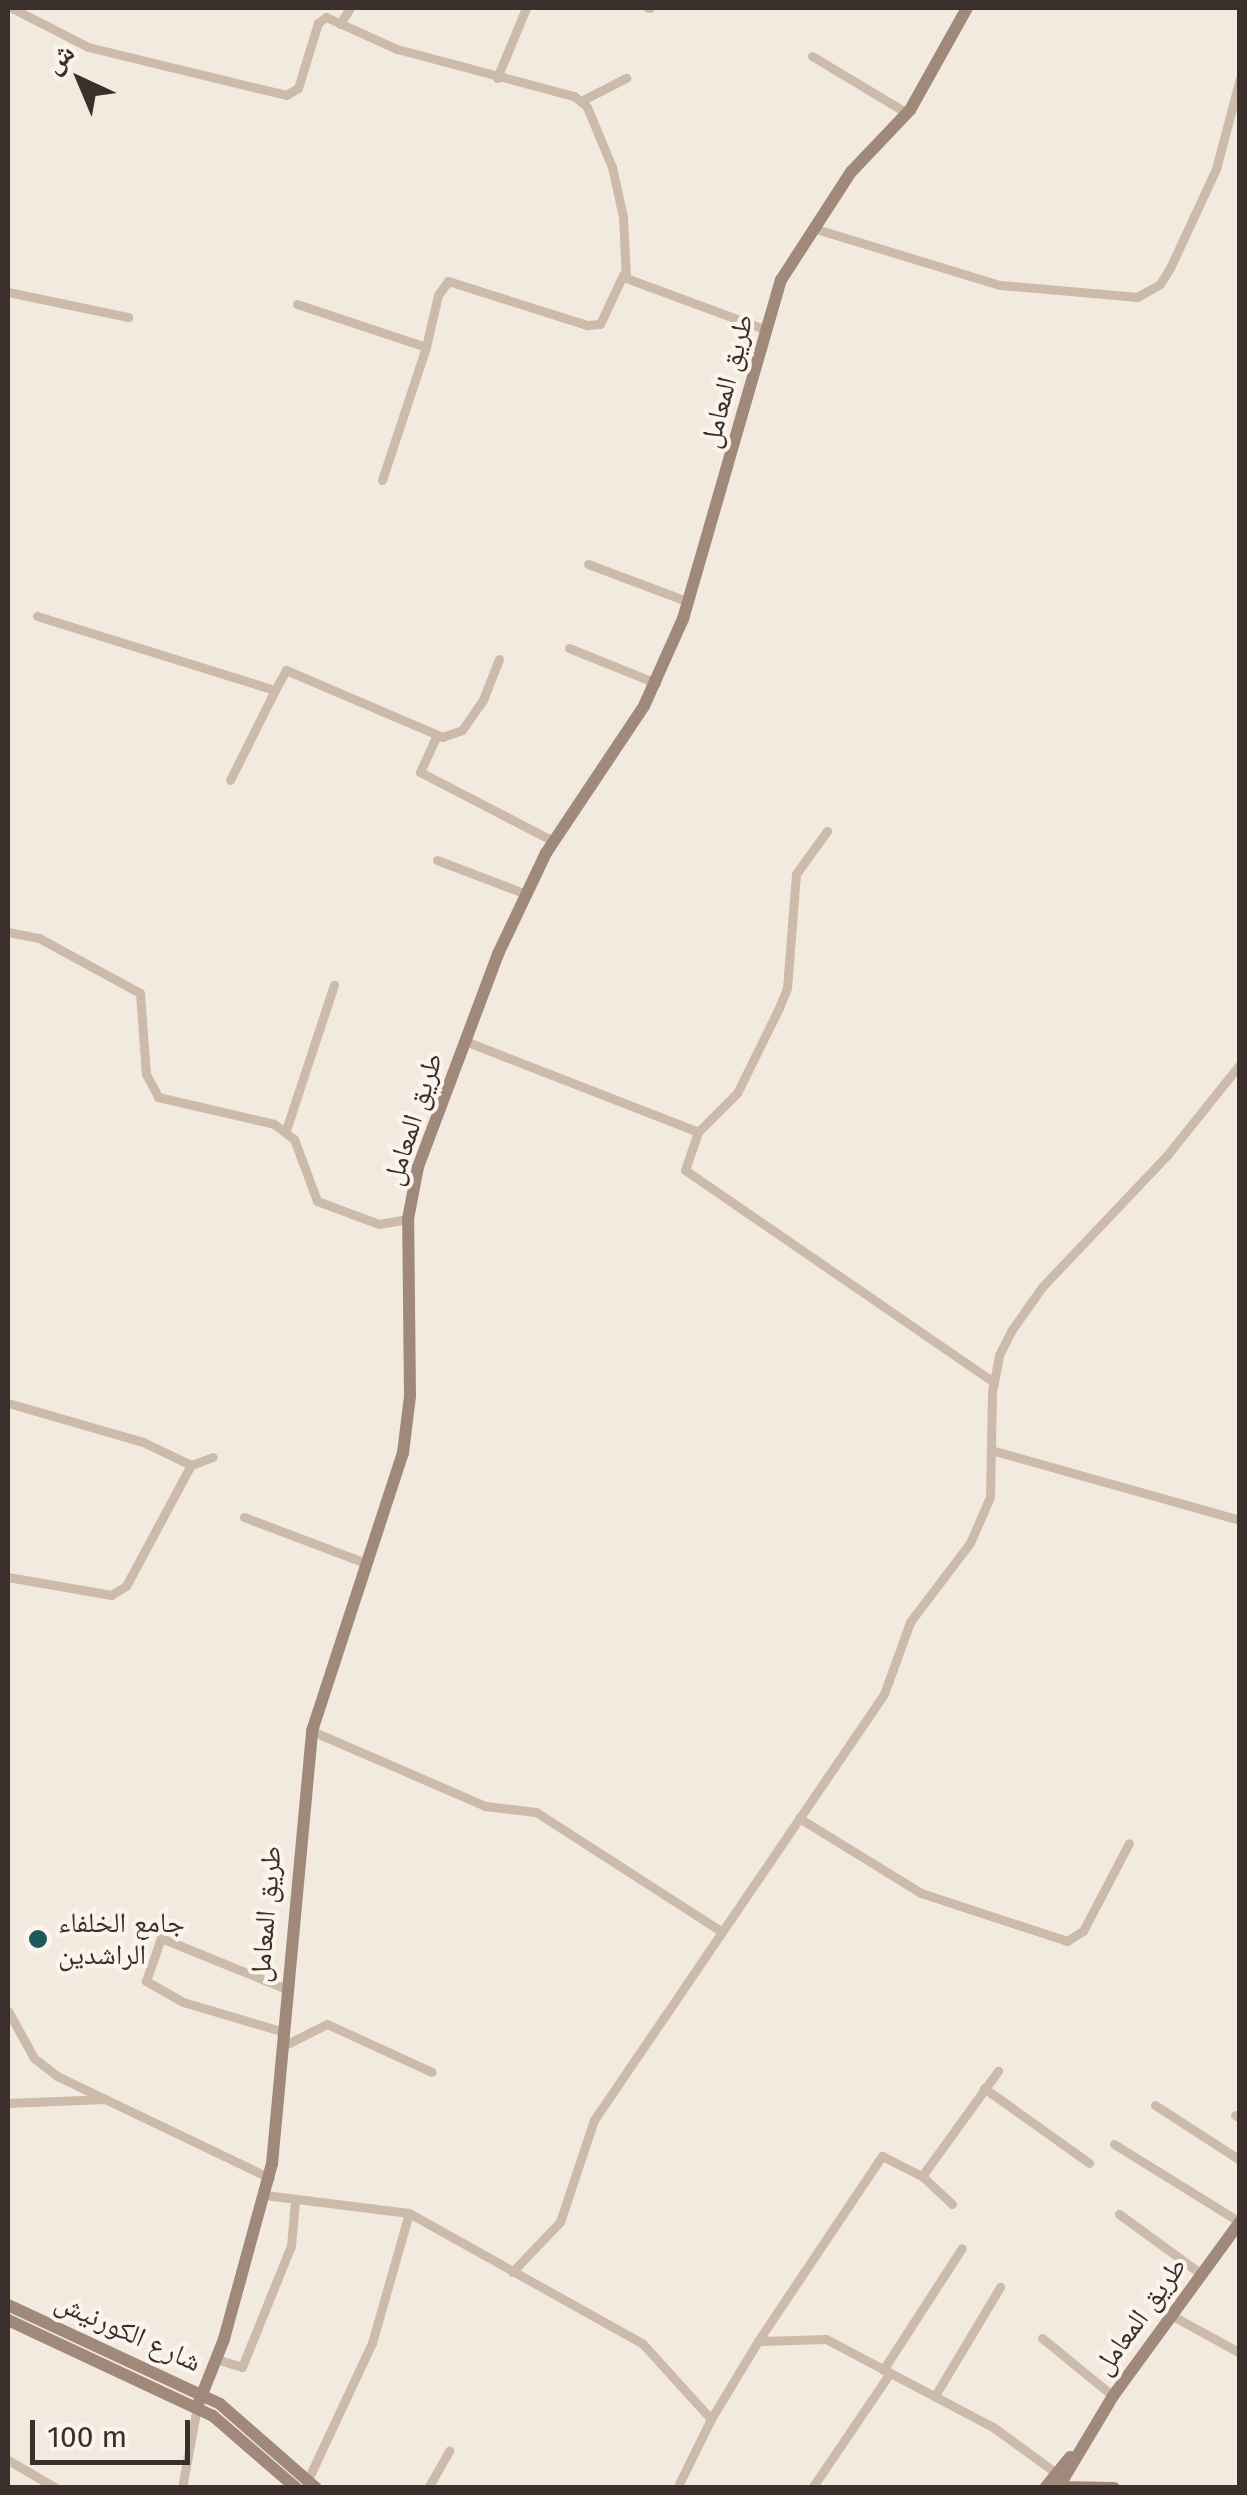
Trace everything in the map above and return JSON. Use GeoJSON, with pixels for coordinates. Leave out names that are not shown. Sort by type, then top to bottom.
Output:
{"type":"FeatureCollection","features":[{"type":"Feature","properties":{"kind":"main road","name":"طريق المعامل"},"geometry":{"type":"LineString","coordinates":[[199,2400],[216,2359],[270,2178],[284,1988],[312,1731],[403,1453],[410,1396],[408,1219],[418,1168],[526,894],[553,841],[656,683],[689,602],[764,329],[810,226],[906,113],[942,62],[966,8]]}},
{"type":"Feature","properties":{"kind":"main road","name":"طريق المعامل"},"geometry":{"type":"LineString","coordinates":[[1046,2488],[1058,2483],[1113,2396],[1240,2222]]}},
{"type":"Feature","properties":{"kind":"main road","name":"شارع الكورنيش"},"geometry":{"type":"LineString","coordinates":[[8,2305],[199,2400],[306,2486]]}},
{"type":"Feature","properties":{"kind":"main road","name":"شارع الكورنيش"},"geometry":{"type":"LineString","coordinates":[[8,2320],[199,2400]]}},
{"type":"Feature","properties":{"kind":"main road"},"geometry":{"type":"LineString","coordinates":[[1058,2483],[1114,2488]]}},
{"type":"Feature","properties":{"kind":"street"},"geometry":{"type":"LineString","coordinates":[[12,8],[88,48],[286,96],[298,88],[318,23],[326,18],[397,49],[581,100],[626,78]]}},
{"type":"Feature","properties":{"kind":"street"},"geometry":{"type":"LineString","coordinates":[[340,24],[350,8]]}},
{"type":"Feature","properties":{"kind":"street"},"geometry":{"type":"LineString","coordinates":[[497,78],[526,8]]}},
{"type":"Feature","properties":{"kind":"street"},"geometry":{"type":"LineString","coordinates":[[812,56],[906,113]]}},
{"type":"Feature","properties":{"kind":"street"},"geometry":{"type":"LineString","coordinates":[[810,226],[1000,285],[1137,297],[1160,284],[1185,235],[1224,144],[1240,78]]}},
{"type":"Feature","properties":{"kind":"street"},"geometry":{"type":"LineString","coordinates":[[382,480],[426,347],[438,295],[448,281],[588,325],[600,324],[624,275],[620,195],[581,100]]}},
{"type":"Feature","properties":{"kind":"street"},"geometry":{"type":"LineString","coordinates":[[624,275],[764,329]]}},
{"type":"Feature","properties":{"kind":"street"},"geometry":{"type":"LineString","coordinates":[[8,292],[128,317]]}},
{"type":"Feature","properties":{"kind":"street"},"geometry":{"type":"LineString","coordinates":[[297,304],[426,347]]}},
{"type":"Feature","properties":{"kind":"street"},"geometry":{"type":"LineString","coordinates":[[588,564],[689,602]]}},
{"type":"Feature","properties":{"kind":"street"},"geometry":{"type":"LineString","coordinates":[[37,616],[179,655],[275,690]]}},
{"type":"Feature","properties":{"kind":"street"},"geometry":{"type":"LineString","coordinates":[[569,648],[656,683]]}},
{"type":"Feature","properties":{"kind":"street"},"geometry":{"type":"LineString","coordinates":[[230,780],[286,670],[437,735],[462,730],[482,700],[498,659]]}},
{"type":"Feature","properties":{"kind":"street"},"geometry":{"type":"LineString","coordinates":[[437,735],[420,772],[553,841]]}},
{"type":"Feature","properties":{"kind":"street"},"geometry":{"type":"LineString","coordinates":[[828,830],[796,874],[788,988],[736,1093],[698,1132],[685,1170],[994,1382]]}},
{"type":"Feature","properties":{"kind":"street"},"geometry":{"type":"LineString","coordinates":[[438,860],[526,894]]}},
{"type":"Feature","properties":{"kind":"street"},"geometry":{"type":"LineString","coordinates":[[8,932],[39,938],[140,993],[146,1074],[158,1096],[286,1130]]}},
{"type":"Feature","properties":{"kind":"street"},"geometry":{"type":"LineString","coordinates":[[334,985],[286,1130],[317,1201],[379,1224],[408,1219]]}},
{"type":"Feature","properties":{"kind":"street"},"geometry":{"type":"LineString","coordinates":[[465,1041],[698,1132]]}},
{"type":"Feature","properties":{"kind":"street"},"geometry":{"type":"LineString","coordinates":[[512,2272],[560,2222],[594,2120],[719,1930],[884,1694],[910,1622],[970,1543],[990,1497],[998,1354],[1042,1286],[1172,1150],[1240,1064]]}},
{"type":"Feature","properties":{"kind":"street"},"geometry":{"type":"LineString","coordinates":[[8,1403],[142,1442],[191,1464]]}},
{"type":"Feature","properties":{"kind":"street"},"geometry":{"type":"LineString","coordinates":[[991,1450],[1240,1520]]}},
{"type":"Feature","properties":{"kind":"street"},"geometry":{"type":"LineString","coordinates":[[8,1576],[111,1596],[126,1586],[191,1464],[212,1456]]}},
{"type":"Feature","properties":{"kind":"street"},"geometry":{"type":"LineString","coordinates":[[244,1517],[366,1563]]}},
{"type":"Feature","properties":{"kind":"street"},"geometry":{"type":"LineString","coordinates":[[312,1731],[484,1806],[536,1812],[719,1930]]}},
{"type":"Feature","properties":{"kind":"street"},"geometry":{"type":"LineString","coordinates":[[799,1818],[921,1894],[1067,1940],[1083,1931],[1128,1843]]}},
{"type":"Feature","properties":{"kind":"street"},"geometry":{"type":"LineString","coordinates":[[281,2031],[183,2002],[146,1981],[160,1938],[284,1988]]}},
{"type":"Feature","properties":{"kind":"street"},"geometry":{"type":"LineString","coordinates":[[8,2011],[34,2058],[220,2160],[270,2178]]}},
{"type":"Feature","properties":{"kind":"street"},"geometry":{"type":"LineString","coordinates":[[280,2047],[327,2024],[432,2072]]}},
{"type":"Feature","properties":{"kind":"street"},"geometry":{"type":"LineString","coordinates":[[922,2176],[998,2070]]}},
{"type":"Feature","properties":{"kind":"street"},"geometry":{"type":"LineString","coordinates":[[984,2088],[1089,2162]]}},
{"type":"Feature","properties":{"kind":"street"},"geometry":{"type":"LineString","coordinates":[[8,2102],[108,2099]]}},
{"type":"Feature","properties":{"kind":"street"},"geometry":{"type":"LineString","coordinates":[[1154,2106],[1240,2160]]}},
{"type":"Feature","properties":{"kind":"street"},"geometry":{"type":"LineString","coordinates":[[1114,2144],[1240,2222]]}},
{"type":"Feature","properties":{"kind":"street"},"geometry":{"type":"LineString","coordinates":[[677,2488],[711,2419],[758,2341],[882,2156],[922,2176],[952,2204]]}},
{"type":"Feature","properties":{"kind":"street"},"geometry":{"type":"LineString","coordinates":[[265,2195],[409,2213],[642,2343],[711,2419]]}},
{"type":"Feature","properties":{"kind":"street"},"geometry":{"type":"LineString","coordinates":[[216,2359],[242,2367],[291,2246],[295,2201]]}},
{"type":"Feature","properties":{"kind":"street"},"geometry":{"type":"LineString","coordinates":[[306,2486],[372,2343],[409,2213]]}},
{"type":"Feature","properties":{"kind":"street"},"geometry":{"type":"LineString","coordinates":[[1118,2214],[1200,2273]]}},
{"type":"Feature","properties":{"kind":"street"},"geometry":{"type":"LineString","coordinates":[[812,2488],[962,2248]]}},
{"type":"Feature","properties":{"kind":"street"},"geometry":{"type":"LineString","coordinates":[[936,2394],[1000,2287]]}},
{"type":"Feature","properties":{"kind":"street"},"geometry":{"type":"LineString","coordinates":[[1170,2315],[1240,2353]]}},
{"type":"Feature","properties":{"kind":"street"},"geometry":{"type":"LineString","coordinates":[[1042,2338],[1113,2396]]}},
{"type":"Feature","properties":{"kind":"street"},"geometry":{"type":"LineString","coordinates":[[758,2341],[826,2340],[936,2394],[1058,2483]]}},
{"type":"Feature","properties":{"kind":"street"},"geometry":{"type":"LineString","coordinates":[[182,2488],[199,2400]]}},
{"type":"Feature","properties":{"kind":"street"},"geometry":{"type":"LineString","coordinates":[[428,2488],[449,2451]]}},
{"type":"Feature","properties":{"kind":"street"},"geometry":{"type":"LineString","coordinates":[[8,2460],[56,2488]]}},
{"type":"Feature","properties":{"kind":"place","name":"جامع الخلفاء الراشدين"},"geometry":{"type":"Point","coordinates":[38,1939]}}]}
